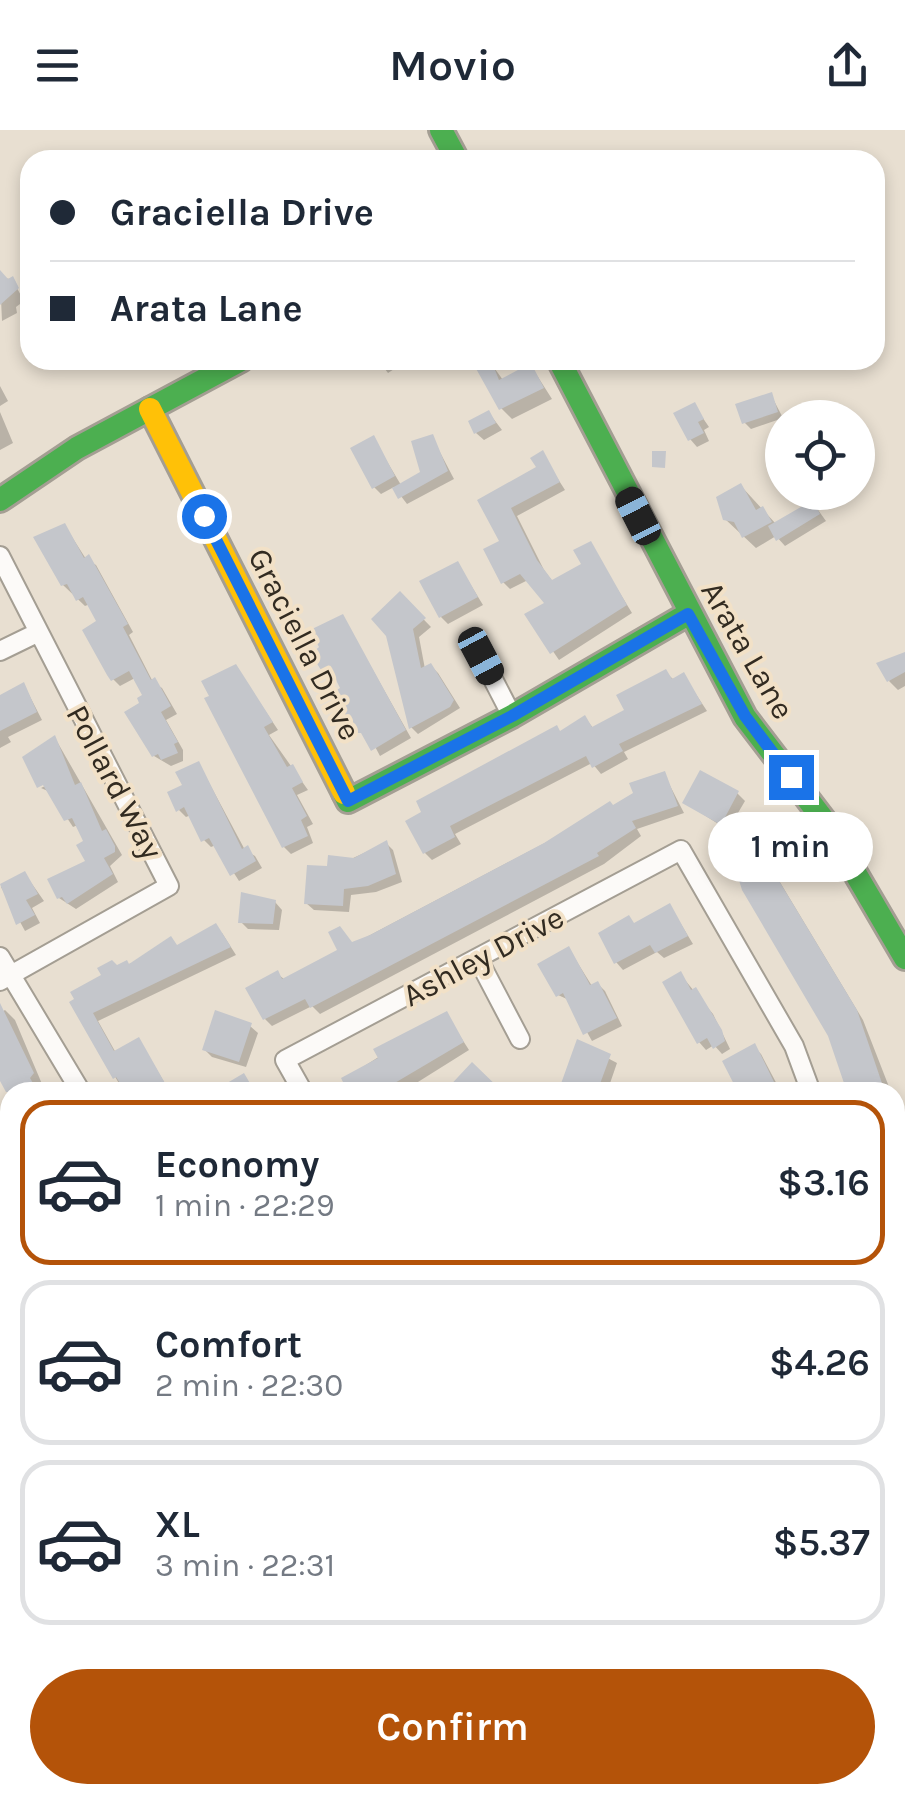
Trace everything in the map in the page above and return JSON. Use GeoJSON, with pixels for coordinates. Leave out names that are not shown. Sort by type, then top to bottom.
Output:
{"type":"FeatureCollection","features":[{"type":"Feature","properties":{"kind":"street"},"geometry":{"type":"LineString","coordinates":[[0,500],[77,448],[222,370]]}},
{"type":"Feature","properties":{"kind":"street","name":"Arata Lane"},"geometry":{"type":"LineString","coordinates":[[564,370],[688,614],[745,716],[826,823],[905,958]]}},
{"type":"Feature","properties":{"kind":"street","name":"Graciella Drive"},"geometry":{"type":"LineString","coordinates":[[150,409],[348,801],[512,716]]}},
{"type":"Feature","properties":{"kind":"street","name":"Pollard Way"},"geometry":{"type":"LineString","coordinates":[[0,556],[169,886],[6,977]]}},
{"type":"Feature","properties":{"kind":"street"},"geometry":{"type":"LineString","coordinates":[[481,656],[512,716],[688,614]]}},
{"type":"Feature","properties":{"kind":"street"},"geometry":{"type":"LineString","coordinates":[[0,652],[37,633]]}},
{"type":"Feature","properties":{"kind":"street","name":"Ashley Drive"},"geometry":{"type":"LineString","coordinates":[[297,1082],[285,1060],[681,850],[794,1046],[808,1082]]}},
{"type":"Feature","properties":{"kind":"street"},"geometry":{"type":"LineString","coordinates":[[0,957],[6,977],[74,1082]]}},
{"type":"Feature","properties":{"kind":"street"},"geometry":{"type":"LineString","coordinates":[[478,960],[520,1039]]}},
{"type":"Feature","properties":{"kind":"building"},"geometry":{"type":"Polygon","coordinates":[[[0,270],[8,279],[13,276],[19,288],[0,305],[0,270]]]}},
{"type":"Feature","properties":{"kind":"building"},"geometry":{"type":"Polygon","coordinates":[[[477,370],[495,370],[499,380],[518,370],[535,370],[544,388],[499,410],[477,370]]]}},
{"type":"Feature","properties":{"kind":"building"},"geometry":{"type":"Polygon","coordinates":[[[772,392],[774,400],[765,400],[765,416],[742,424],[735,404],[772,392]]]}},
{"type":"Feature","properties":{"kind":"building"},"geometry":{"type":"Polygon","coordinates":[[[695,402],[704,419],[698,422],[704,433],[688,441],[673,413],[695,402]]]}},
{"type":"Feature","properties":{"kind":"building"},"geometry":{"type":"Polygon","coordinates":[[[489,410],[496,423],[474,434],[468,421],[489,410]]]}},
{"type":"Feature","properties":{"kind":"building"},"geometry":{"type":"Polygon","coordinates":[[[433,434],[448,471],[398,499],[392,488],[420,472],[411,441],[433,434]]]}},
{"type":"Feature","properties":{"kind":"building"},"geometry":{"type":"Polygon","coordinates":[[[374,435],[395,476],[372,489],[350,448],[374,435]]]}},
{"type":"Feature","properties":{"kind":"building"},"geometry":{"type":"Polygon","coordinates":[[[543,450],[560,482],[511,508],[537,560],[552,580],[581,564],[573,550],[591,541],[627,605],[550,654],[524,614],[544,603],[520,574],[501,584],[483,549],[499,541],[477,500],[536,467],[530,458],[543,450]]]}},
{"type":"Feature","properties":{"kind":"building"},"geometry":{"type":"Polygon","coordinates":[[[652,451],[666,451],[665,468],[652,467],[652,451]]]}},
{"type":"Feature","properties":{"kind":"building"},"geometry":{"type":"Polygon","coordinates":[[[741,483],[756,510],[763,506],[772,522],[742,538],[734,522],[723,520],[716,497],[741,483]]]}},
{"type":"Feature","properties":{"kind":"building"},"geometry":{"type":"Polygon","coordinates":[[[796,510],[818,510],[820,514],[776,541],[768,526],[796,510]]]}},
{"type":"Feature","properties":{"kind":"building"},"geometry":{"type":"Polygon","coordinates":[[[65,523],[84,558],[89,554],[128,624],[123,627],[151,680],[155,677],[171,706],[161,712],[178,742],[174,744],[178,753],[161,760],[158,754],[152,757],[124,712],[139,703],[137,698],[142,695],[129,671],[111,681],[82,630],[96,621],[83,597],[76,601],[67,584],[61,586],[33,537],[65,523]]]}},
{"type":"Feature","properties":{"kind":"building"},"geometry":{"type":"Polygon","coordinates":[[[458,561],[478,597],[439,618],[419,581],[458,561]]]}},
{"type":"Feature","properties":{"kind":"building"},"geometry":{"type":"Polygon","coordinates":[[[400,591],[426,618],[413,629],[421,668],[431,663],[454,700],[450,707],[409,729],[386,636],[371,619],[400,591]]]}},
{"type":"Feature","properties":{"kind":"building"},"geometry":{"type":"Polygon","coordinates":[[[343,614],[406,730],[371,751],[361,733],[354,733],[332,693],[340,688],[329,666],[321,670],[311,654],[319,647],[310,630],[343,614]]]}},
{"type":"Feature","properties":{"kind":"building"},"geometry":{"type":"Polygon","coordinates":[[[905,652],[905,672],[887,682],[876,663],[905,652]]]}},
{"type":"Feature","properties":{"kind":"building"},"geometry":{"type":"Polygon","coordinates":[[[236,664],[273,722],[264,727],[287,767],[293,764],[303,782],[292,788],[307,816],[301,820],[308,836],[282,848],[204,698],[209,696],[201,681],[236,664]]]}},
{"type":"Feature","properties":{"kind":"building"},"geometry":{"type":"Polygon","coordinates":[[[666,669],[672,679],[684,672],[702,704],[619,744],[623,751],[592,768],[586,756],[450,826],[455,837],[423,854],[405,821],[421,812],[416,801],[557,725],[560,731],[585,715],[592,727],[624,710],[616,695],[666,669]]]}},
{"type":"Feature","properties":{"kind":"building"},"geometry":{"type":"Polygon","coordinates":[[[24,682],[37,712],[0,731],[0,695],[24,682]]]}},
{"type":"Feature","properties":{"kind":"building"},"geometry":{"type":"Polygon","coordinates":[[[55,735],[75,785],[81,782],[102,831],[106,829],[115,846],[115,852],[104,858],[113,874],[67,904],[62,897],[57,899],[47,879],[85,861],[76,845],[83,841],[72,818],[64,821],[43,785],[37,788],[22,757],[55,735]]]}},
{"type":"Feature","properties":{"kind":"building"},"geometry":{"type":"Polygon","coordinates":[[[199,761],[242,849],[248,845],[256,861],[230,876],[209,838],[201,842],[184,807],[176,812],[167,792],[182,785],[175,772],[199,761]]]}},
{"type":"Feature","properties":{"kind":"building"},"geometry":{"type":"Polygon","coordinates":[[[700,770],[739,791],[721,825],[682,803],[700,770]]]}},
{"type":"Feature","properties":{"kind":"building"},"geometry":{"type":"Polygon","coordinates":[[[665,771],[678,806],[632,821],[636,828],[597,853],[599,856],[310,1008],[305,999],[263,1020],[245,988],[278,970],[282,979],[337,950],[328,932],[340,926],[352,942],[370,935],[544,843],[610,801],[613,805],[633,793],[629,783],[665,771]]]}},
{"type":"Feature","properties":{"kind":"building"},"geometry":{"type":"Polygon","coordinates":[[[749,817],[771,846],[772,852],[764,856],[857,1010],[882,1082],[844,1082],[828,1036],[742,890],[738,877],[743,873],[724,832],[749,817]]]}},
{"type":"Feature","properties":{"kind":"building"},"geometry":{"type":"Polygon","coordinates":[[[387,840],[396,874],[368,886],[344,889],[343,906],[304,904],[307,865],[327,866],[328,855],[354,858],[387,840]]]}},
{"type":"Feature","properties":{"kind":"building"},"geometry":{"type":"Polygon","coordinates":[[[25,871],[38,894],[26,900],[35,915],[16,925],[0,884],[25,871]]]}},
{"type":"Feature","properties":{"kind":"building"},"geometry":{"type":"Polygon","coordinates":[[[241,892],[276,900],[273,924],[238,923],[241,892]]]}},
{"type":"Feature","properties":{"kind":"building"},"geometry":{"type":"Polygon","coordinates":[[[670,903],[688,936],[655,953],[650,945],[614,964],[598,933],[629,915],[634,923],[670,903]]]}},
{"type":"Feature","properties":{"kind":"building"},"geometry":{"type":"Polygon","coordinates":[[[216,923],[231,947],[93,1013],[114,1051],[139,1037],[164,1082],[119,1082],[116,1077],[113,1079],[69,1002],[74,999],[70,992],[101,975],[97,968],[112,960],[117,965],[127,960],[129,964],[171,936],[177,945],[216,923]]]}},
{"type":"Feature","properties":{"kind":"building"},"geometry":{"type":"Polygon","coordinates":[[[569,946],[590,985],[598,981],[617,1018],[583,1035],[563,993],[556,997],[537,964],[569,946]]]}},
{"type":"Feature","properties":{"kind":"building"},"geometry":{"type":"Polygon","coordinates":[[[681,971],[691,990],[696,987],[722,1030],[725,1041],[713,1049],[707,1038],[697,1044],[662,982],[681,971]]]}},
{"type":"Feature","properties":{"kind":"building"},"geometry":{"type":"Polygon","coordinates":[[[0,1003],[34,1073],[32,1082],[0,1081],[0,1003]]]}},
{"type":"Feature","properties":{"kind":"building"},"geometry":{"type":"Polygon","coordinates":[[[215,1010],[252,1023],[239,1062],[202,1050],[215,1010]]]}},
{"type":"Feature","properties":{"kind":"building"},"geometry":{"type":"Polygon","coordinates":[[[447,1011],[464,1042],[396,1082],[343,1082],[341,1078],[378,1058],[373,1049],[447,1011]]]}},
{"type":"Feature","properties":{"kind":"building"},"geometry":{"type":"Polygon","coordinates":[[[577,1039],[611,1054],[601,1082],[562,1082],[577,1039]]]}},
{"type":"Feature","properties":{"kind":"building"},"geometry":{"type":"Polygon","coordinates":[[[755,1043],[774,1082],[733,1082],[722,1061],[755,1043]]]}},
{"type":"Feature","properties":{"kind":"building"},"geometry":{"type":"Polygon","coordinates":[[[472,1062],[493,1082],[453,1082],[472,1062]]]}},
{"type":"Feature","properties":{"kind":"building"},"geometry":{"type":"Polygon","coordinates":[[[244,1073],[249,1082],[229,1082],[244,1073]]]}},
{"type":"Feature","properties":{"kind":"traffic: fast"},"geometry":{"type":"LineString","coordinates":[[441,130],[452,150]]}},
{"type":"Feature","properties":{"kind":"traffic: fast"},"geometry":{"type":"LineString","coordinates":[[0,500],[77,448],[222,370]]}},
{"type":"Feature","properties":{"kind":"traffic: fast"},"geometry":{"type":"LineString","coordinates":[[564,370],[745,717],[826,823],[905,958]]}},
{"type":"Feature","properties":{"kind":"traffic: fast"},"geometry":{"type":"LineString","coordinates":[[344,793],[348,801],[512,716],[688,614]]}},
{"type":"Feature","properties":{"kind":"traffic: slow"},"geometry":{"type":"LineString","coordinates":[[150,409],[344,793]]}},
{"type":"Feature","properties":{"kind":"route"},"geometry":{"type":"LineString","coordinates":[[204,516],[348,801],[512,716],[688,614],[745,716],[791,777]]}}]}
